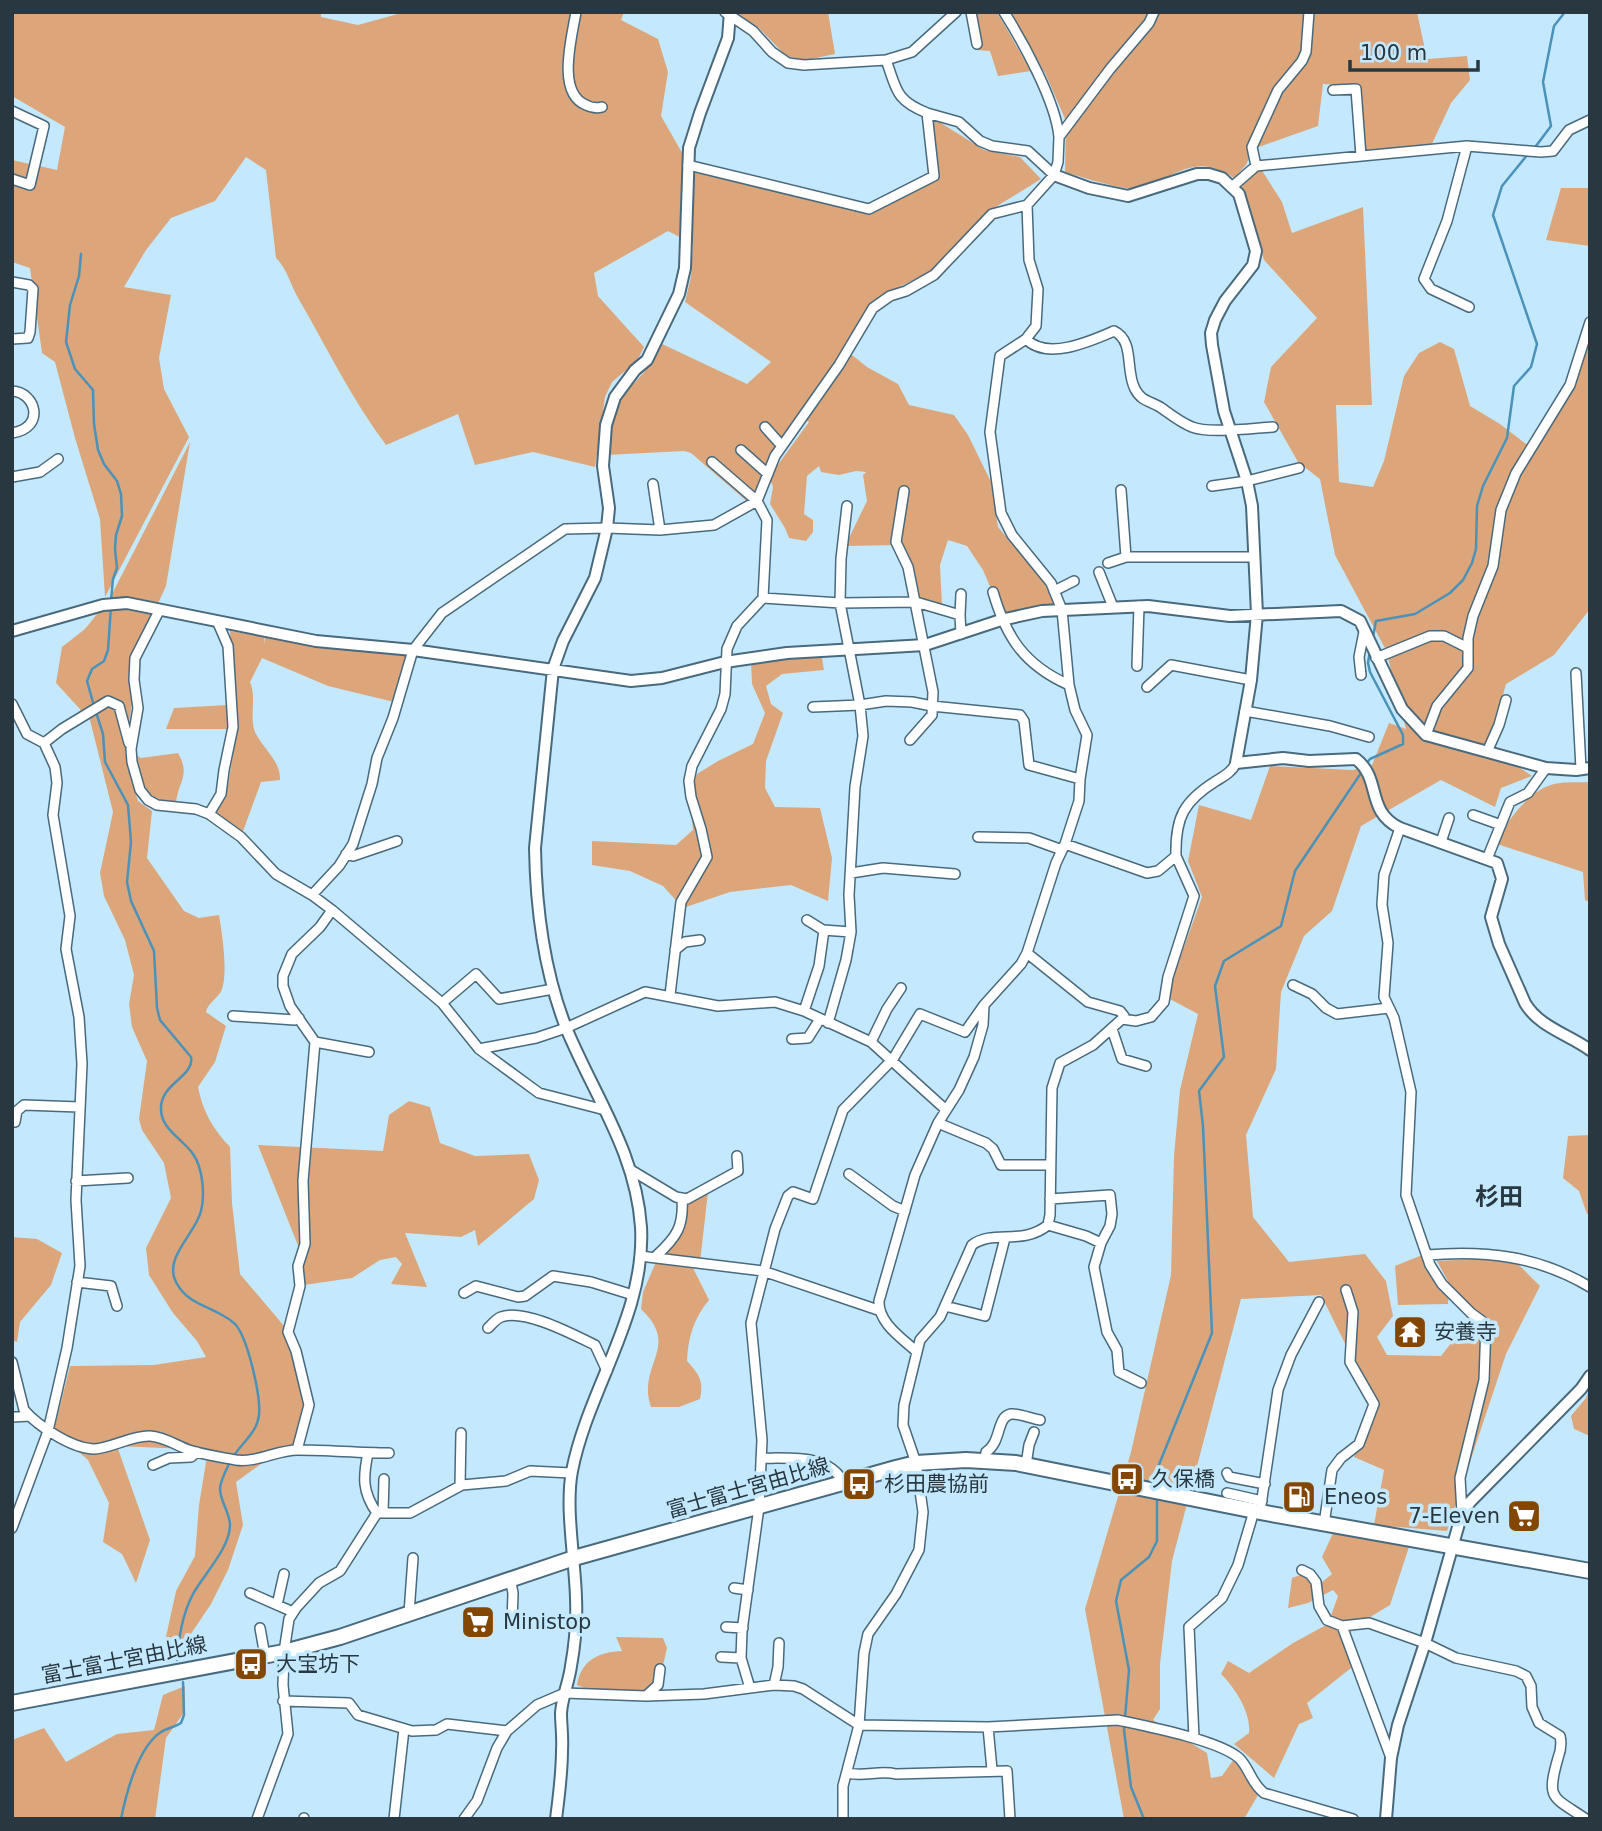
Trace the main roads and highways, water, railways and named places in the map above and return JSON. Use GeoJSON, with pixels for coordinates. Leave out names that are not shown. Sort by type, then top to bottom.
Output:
{"type":"FeatureCollection","features":[{"type":"Feature","properties":{"kind":"main road","name":"富士富士宮由比線"},"geometry":{"type":"LineString","coordinates":[[12,1703],[284,1652],[340,1637],[573,1558],[916,1464],[985,1460],[1026,1465],[1177,1496],[1259,1508],[1324,1524],[1590,1571]]}},
{"type":"Feature","properties":{"kind":"waterway"},"geometry":{"type":"LineString","coordinates":[[1533,150],[1551,126],[1543,82],[1554,26],[1565,12]]}},
{"type":"Feature","properties":{"kind":"waterway"},"geometry":{"type":"LineString","coordinates":[[1373,637],[1376,621],[1415,614],[1450,593],[1463,580],[1472,563],[1476,549],[1477,506],[1483,486],[1507,438],[1514,386],[1531,367],[1537,344],[1493,215],[1502,186],[1528,154]]}},
{"type":"Feature","properties":{"kind":"waterway"},"geometry":{"type":"LineString","coordinates":[[81,254],[79,276],[70,305],[66,342],[75,369],[93,390],[98,450],[104,464],[117,481],[121,494],[122,516],[116,535],[117,568],[111,600]]}},
{"type":"Feature","properties":{"kind":"waterway"},"geometry":{"type":"LineString","coordinates":[[94,706],[87,681],[92,669],[104,661],[108,650],[111,606]]}},
{"type":"Feature","properties":{"kind":"waterway"},"geometry":{"type":"LineString","coordinates":[[1366,764],[1370,759],[1403,744],[1403,735],[1370,672],[1370,651]]}},
{"type":"Feature","properties":{"kind":"waterway"},"geometry":{"type":"LineString","coordinates":[[96,712],[103,734],[105,762],[128,805],[131,842],[127,882],[131,901],[154,951],[160,1020],[191,1057],[188,1069],[166,1092],[161,1108],[168,1128],[196,1160],[203,1190],[201,1211],[177,1255],[173,1273],[185,1294],[229,1319],[240,1331],[253,1368],[259,1406],[254,1429],[232,1458],[220,1486],[220,1494],[230,1520],[229,1534],[221,1552],[189,1602],[177,1660]]}},
{"type":"Feature","properties":{"kind":"waterway"},"geometry":{"type":"LineString","coordinates":[[1157,1485],[1156,1472],[1212,1333],[1203,1126],[1199,1091],[1224,1057],[1215,986],[1224,961],[1281,926],[1295,871],[1363,770]]}},
{"type":"Feature","properties":{"kind":"waterway"},"geometry":{"type":"LineString","coordinates":[[1144,1819],[1131,1787],[1124,1730],[1129,1670],[1116,1601],[1121,1580],[1149,1557],[1157,1541],[1157,1495]]}},
{"type":"Feature","properties":{"kind":"waterway"},"geometry":{"type":"LineString","coordinates":[[121,1819],[130,1784],[146,1748],[161,1732],[181,1723],[184,1715],[183,1682]]}},
{"type":"Feature","properties":{"kind":"place","name":"安養寺"},"geometry":{"type":"Point","coordinates":[1410,1332]}},
{"type":"Feature","properties":{"kind":"place","name":"久保橋"},"geometry":{"type":"Point","coordinates":[1127,1479]}},
{"type":"Feature","properties":{"kind":"place","name":"杉田農協前"},"geometry":{"type":"Point","coordinates":[859,1484]}},
{"type":"Feature","properties":{"kind":"place","name":"Eneos"},"geometry":{"type":"Point","coordinates":[1299,1497]}},
{"type":"Feature","properties":{"kind":"place","name":"7-Eleven"},"geometry":{"type":"Point","coordinates":[1524,1516]}},
{"type":"Feature","properties":{"kind":"place","name":"Ministop"},"geometry":{"type":"Point","coordinates":[478,1622]}},
{"type":"Feature","properties":{"kind":"place","name":"大宝坊下"},"geometry":{"type":"Point","coordinates":[251,1664]}},
{"type":"Feature","properties":{"kind":"district","name":"杉田"},"geometry":{"type":"Point","coordinates":[1499,1197]}}]}
